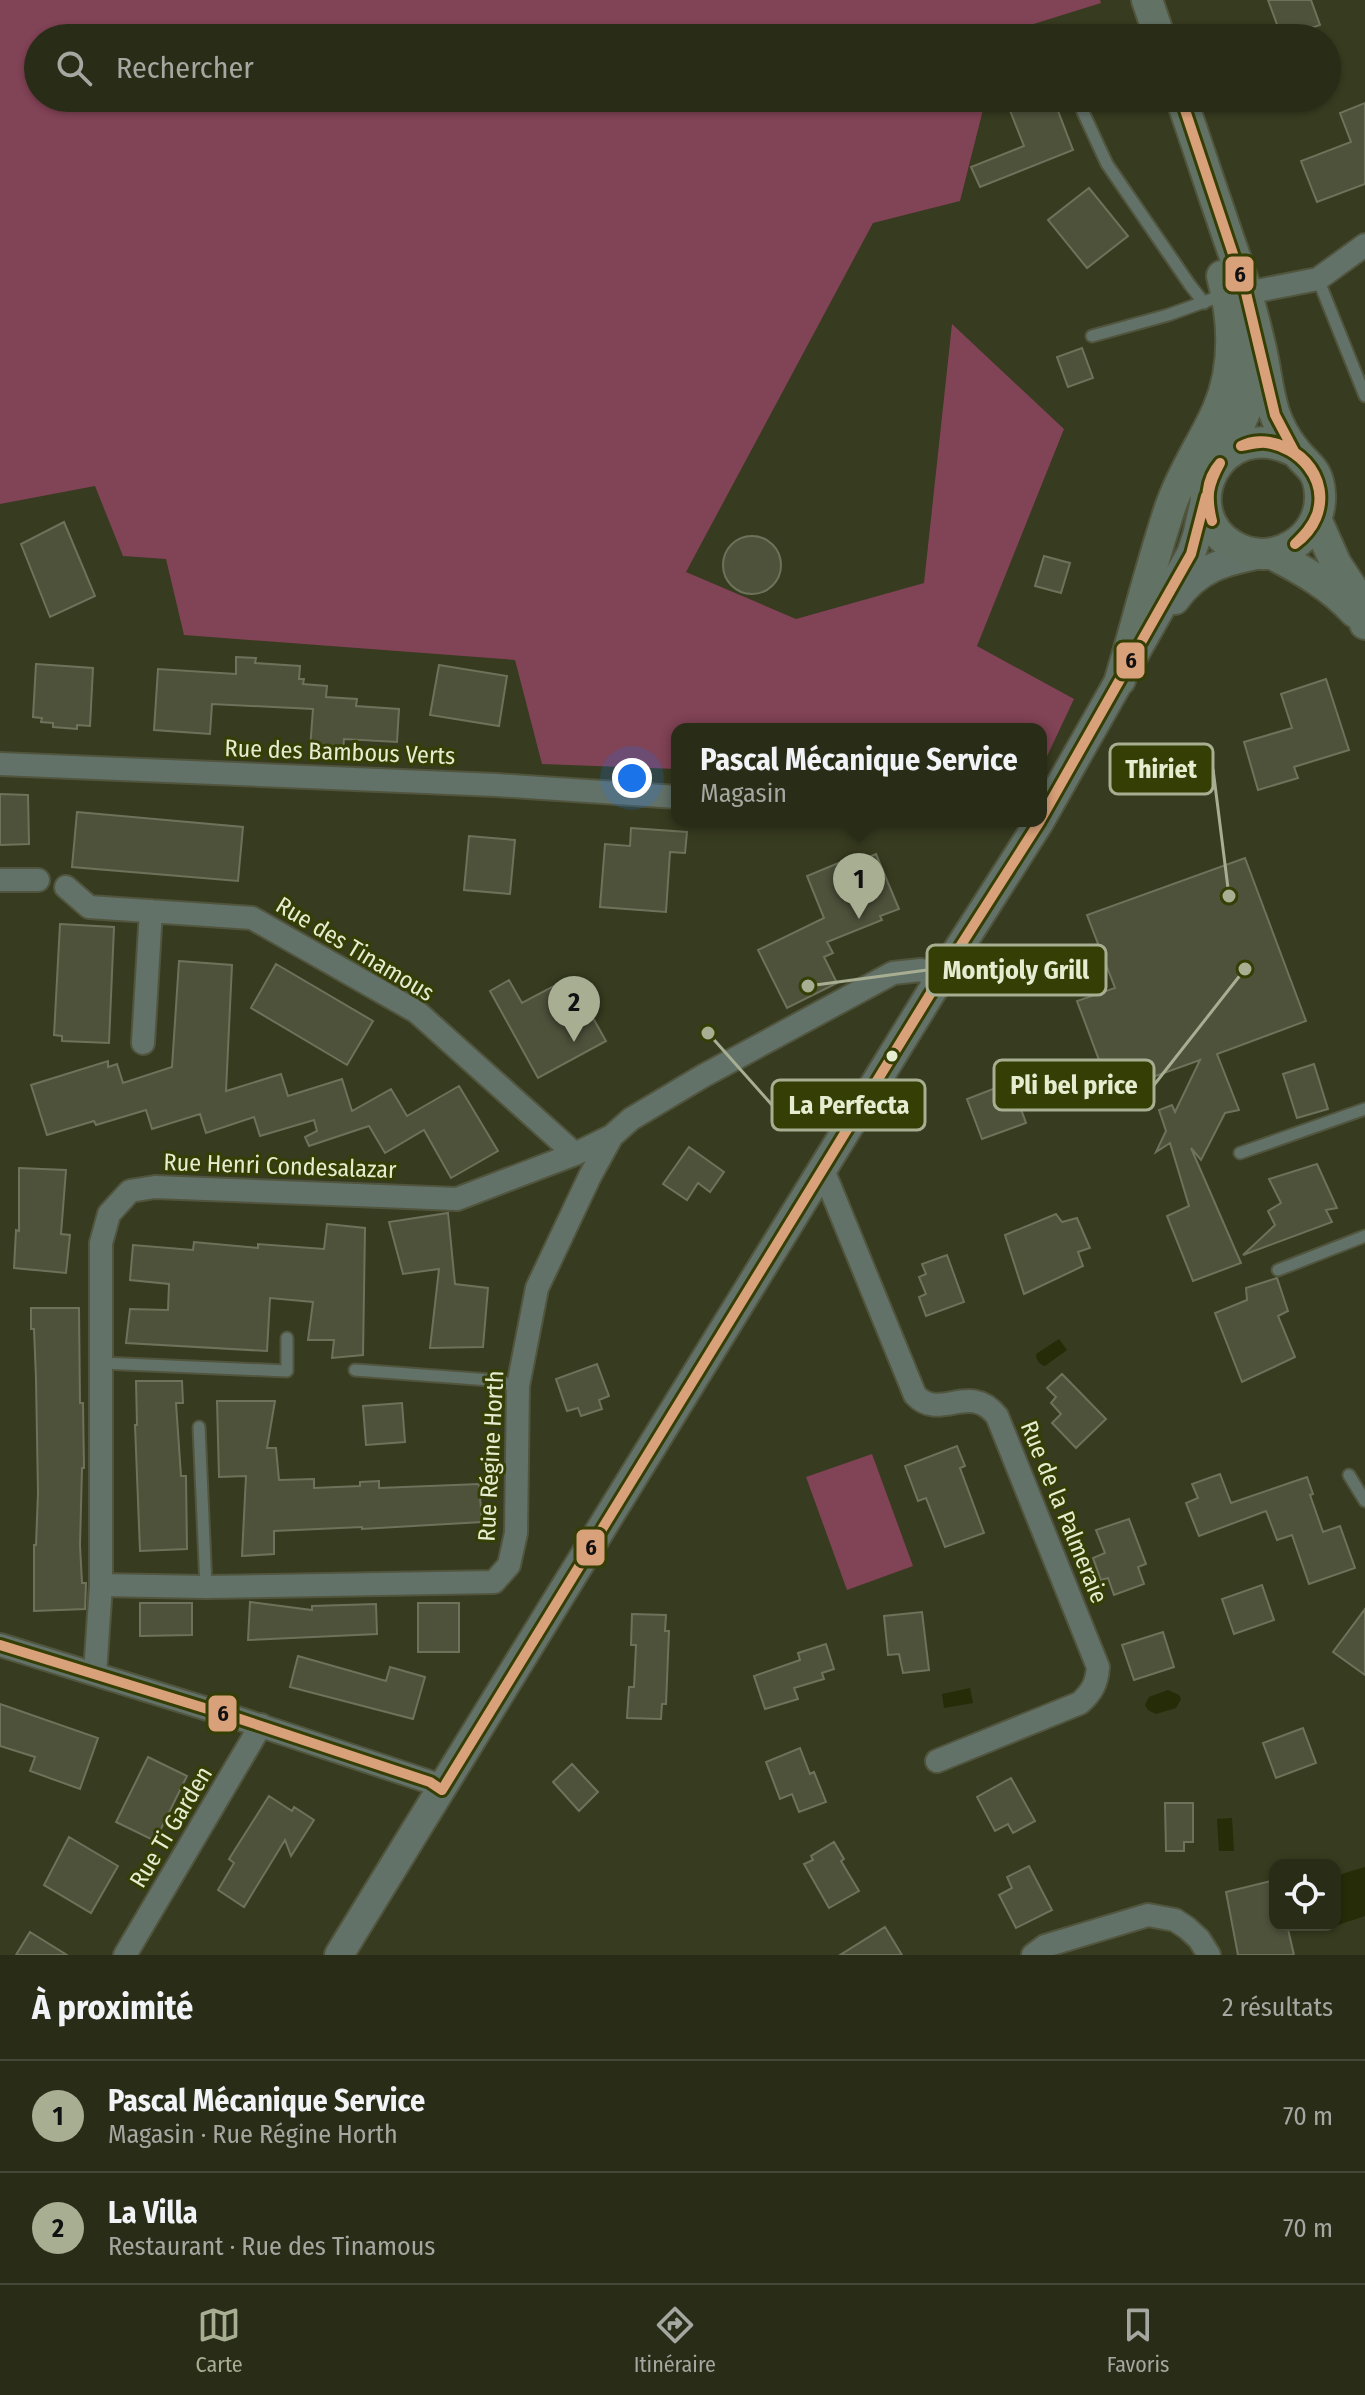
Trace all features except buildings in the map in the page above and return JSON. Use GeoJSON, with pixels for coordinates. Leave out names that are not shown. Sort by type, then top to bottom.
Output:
{"type":"FeatureCollection","features":[{"type":"Feature","properties":{"kind":"main road"},"geometry":{"type":"LineString","coordinates":[[1147,0],[1155,24]]}},
{"type":"Feature","properties":{"kind":"main road"},"geometry":{"type":"LineString","coordinates":[[1120,680],[1170,508],[1188,464],[1218,408],[1229,375],[1232,329],[1190,161],[1185,112]]}},
{"type":"Feature","properties":{"kind":"main road"},"geometry":{"type":"LineString","coordinates":[[1226,296],[1256,334],[1275,415],[1294,451]]}},
{"type":"Feature","properties":{"kind":"main road"},"geometry":{"type":"LineString","coordinates":[[1227,453],[1245,412],[1256,334]]}},
{"type":"Feature","properties":{"kind":"main road"},"geometry":{"type":"LineString","coordinates":[[1267,441],[1294,451],[1304,458],[1317,480],[1319,506],[1316,519],[1306,535],[1291,547],[1267,554],[1246,552],[1233,546],[1221,536],[1207,510],[1209,479],[1216,465],[1239,446],[1267,441]]}},
{"type":"Feature","properties":{"kind":"main road"},"geometry":{"type":"LineString","coordinates":[[1316,519],[1336,564],[1357,596],[1365,623]]}},
{"type":"Feature","properties":{"kind":"main road"},"geometry":{"type":"LineString","coordinates":[[1267,554],[1321,582],[1343,599],[1365,623]]}},
{"type":"Feature","properties":{"kind":"street"},"geometry":{"type":"LineString","coordinates":[[1226,296],[1318,279],[1365,245]]}},
{"type":"Feature","properties":{"kind":"street"},"geometry":{"type":"LineString","coordinates":[[1047,800],[1120,680],[1191,554],[1206,496]]}},
{"type":"Feature","properties":{"kind":"street"},"geometry":{"type":"LineString","coordinates":[[1120,680],[1183,589],[1196,577],[1228,560],[1267,554]]}},
{"type":"Feature","properties":{"kind":"street","name":"Rue des Bambous Verts"},"geometry":{"type":"LineString","coordinates":[[0,764],[496,785],[671,797]]}},
{"type":"Feature","properties":{"kind":"street"},"geometry":{"type":"LineString","coordinates":[[339,1955],[823,1170],[1030,827]]}},
{"type":"Feature","properties":{"kind":"street"},"geometry":{"type":"LineString","coordinates":[[0,880],[38,880]]}},
{"type":"Feature","properties":{"kind":"street","name":"Rue des Tinamous"},"geometry":{"type":"LineString","coordinates":[[66,887],[89,907],[252,918],[417,1012],[575,1154]]}},
{"type":"Feature","properties":{"kind":"street"},"geometry":{"type":"LineString","coordinates":[[143,1043],[151,911]]}},
{"type":"Feature","properties":{"kind":"street","name":"Rue Régine Horth"},"geometry":{"type":"LineString","coordinates":[[101,1585],[206,1587],[494,1582],[509,1565],[516,1533],[518,1386],[537,1288],[612,1136],[631,1119],[703,1076],[893,973],[921,970],[940,978]]}},
{"type":"Feature","properties":{"kind":"street","name":"Rue Henri Condesalazar"},"geometry":{"type":"LineString","coordinates":[[95,1673],[101,1585],[101,1243],[109,1214],[130,1191],[155,1187],[457,1199],[575,1154],[612,1136]]}},
{"type":"Feature","properties":{"kind":"street","name":"Rue de la Palmeraie"},"geometry":{"type":"LineString","coordinates":[[823,1170],[911,1390],[919,1400],[930,1406],[971,1400],[984,1404],[997,1416],[1098,1667],[1091,1693],[1080,1703],[937,1761]]}},
{"type":"Feature","properties":{"kind":"street"},"geometry":{"type":"LineString","coordinates":[[0,1645],[261,1725],[430,1782],[442,1790]]}},
{"type":"Feature","properties":{"kind":"street","name":"Rue Ti Garden"},"geometry":{"type":"LineString","coordinates":[[125,1955],[261,1725]]}},
{"type":"Feature","properties":{"kind":"street"},"geometry":{"type":"LineString","coordinates":[[1033,1955],[1045,1946],[1148,1915],[1175,1920],[1199,1939],[1209,1955]]}},
{"type":"Feature","properties":{"kind":"lane"},"geometry":{"type":"LineString","coordinates":[[1083,112],[1107,164],[1190,285],[1226,296]]}},
{"type":"Feature","properties":{"kind":"lane"},"geometry":{"type":"LineString","coordinates":[[1318,279],[1365,396]]}},
{"type":"Feature","properties":{"kind":"lane"},"geometry":{"type":"LineString","coordinates":[[1092,336],[1226,296]]}},
{"type":"Feature","properties":{"kind":"lane"},"geometry":{"type":"LineString","coordinates":[[1240,1153],[1365,1109]]}},
{"type":"Feature","properties":{"kind":"lane"},"geometry":{"type":"LineString","coordinates":[[1278,1270],[1365,1236]]}},
{"type":"Feature","properties":{"kind":"lane"},"geometry":{"type":"LineString","coordinates":[[101,1363],[287,1371],[287,1338]]}},
{"type":"Feature","properties":{"kind":"lane"},"geometry":{"type":"LineString","coordinates":[[355,1370],[490,1380],[518,1386]]}},
{"type":"Feature","properties":{"kind":"lane"},"geometry":{"type":"LineString","coordinates":[[199,1427],[206,1587]]}},
{"type":"Feature","properties":{"kind":"lane"},"geometry":{"type":"LineString","coordinates":[[1349,1475],[1365,1501]]}},
{"type":"Feature","properties":{"kind":"shaded area"},"geometry":{"type":"Polygon","coordinates":[[[0,0],[1100,0],[1101,3],[1034,24],[24,24],[24,112],[982,112],[960,201],[873,223],[686,572],[796,619],[924,583],[952,324],[1064,429],[977,646],[1074,699],[1047,756],[1047,723],[671,723],[671,769],[542,764],[515,660],[184,635],[166,559],[123,556],[95,486],[0,504],[0,0]]]}},
{"type":"Feature","properties":{"kind":"shaded area"},"geometry":{"type":"Polygon","coordinates":[[[1059,1339],[1067,1350],[1045,1366],[1041,1364],[1036,1354],[1059,1339]]]}},
{"type":"Feature","properties":{"kind":"shaded area"},"geometry":{"type":"Polygon","coordinates":[[[872,1454],[913,1566],[847,1590],[806,1477],[872,1454]]]}},
{"type":"Feature","properties":{"kind":"shaded area"},"geometry":{"type":"Polygon","coordinates":[[[970,1688],[973,1703],[944,1708],[942,1694],[970,1688]]]}},
{"type":"Feature","properties":{"kind":"shaded area"},"geometry":{"type":"Polygon","coordinates":[[[1168,1690],[1181,1699],[1176,1708],[1156,1714],[1148,1710],[1145,1705],[1149,1697],[1168,1690]]]}},
{"type":"Feature","properties":{"kind":"shaded area"},"geometry":{"type":"Polygon","coordinates":[[[1232,1818],[1234,1851],[1219,1851],[1217,1819],[1232,1818]]]}},
{"type":"Feature","properties":{"kind":"shaded area"},"geometry":{"type":"Polygon","coordinates":[[[1365,1867],[1365,1916],[1341,1924],[1341,1874],[1365,1867]]]}},
{"type":"Feature","properties":{"kind":"transit line","name":"6"},"geometry":{"type":"LineString","coordinates":[[1186,112],[1246,293],[1275,415],[1294,451]]}},
{"type":"Feature","properties":{"kind":"transit line","name":"6"},"geometry":{"type":"LineString","coordinates":[[1241,446],[1259,441],[1278,444],[1306,462],[1315,475],[1320,489],[1316,518],[1308,532],[1295,544]]}},
{"type":"Feature","properties":{"kind":"transit line","name":"6"},"geometry":{"type":"LineString","coordinates":[[1241,446],[1263,443],[1278,446],[1300,458],[1314,477],[1319,501],[1317,514],[1295,544]]}},
{"type":"Feature","properties":{"kind":"transit line","name":"6"},"geometry":{"type":"LineString","coordinates":[[1212,521],[1208,490],[1220,463]]}},
{"type":"Feature","properties":{"kind":"transit line","name":"6"},"geometry":{"type":"LineString","coordinates":[[1212,521],[1209,491],[1220,463]]}},
{"type":"Feature","properties":{"kind":"transit line","name":"6"},"geometry":{"type":"LineString","coordinates":[[1047,808],[1191,554],[1206,496]]}},
{"type":"Feature","properties":{"kind":"transit line","name":"6"},"geometry":{"type":"LineString","coordinates":[[442,1790],[940,978],[1036,827]]}},
{"type":"Feature","properties":{"kind":"transit line","name":"6"},"geometry":{"type":"LineString","coordinates":[[0,1645],[240,1719],[430,1782],[442,1790]]}},
{"type":"Feature","properties":{"kind":"place","name":"Thiriet"},"geometry":{"type":"Point","coordinates":[1229,896]}},
{"type":"Feature","properties":{"kind":"place","name":"Pascal Mécanique Service"},"geometry":{"type":"Point","coordinates":[859,919]}},
{"type":"Feature","properties":{"kind":"place","name":"Pli bel price"},"geometry":{"type":"Point","coordinates":[1245,969]}},
{"type":"Feature","properties":{"kind":"place","name":"Montjoly Grill"},"geometry":{"type":"Point","coordinates":[808,986]}},
{"type":"Feature","properties":{"kind":"place","name":"La Perfecta"},"geometry":{"type":"Point","coordinates":[708,1033]}},
{"type":"Feature","properties":{"kind":"place","name":"La Villa"},"geometry":{"type":"Point","coordinates":[574,1042]}}]}
